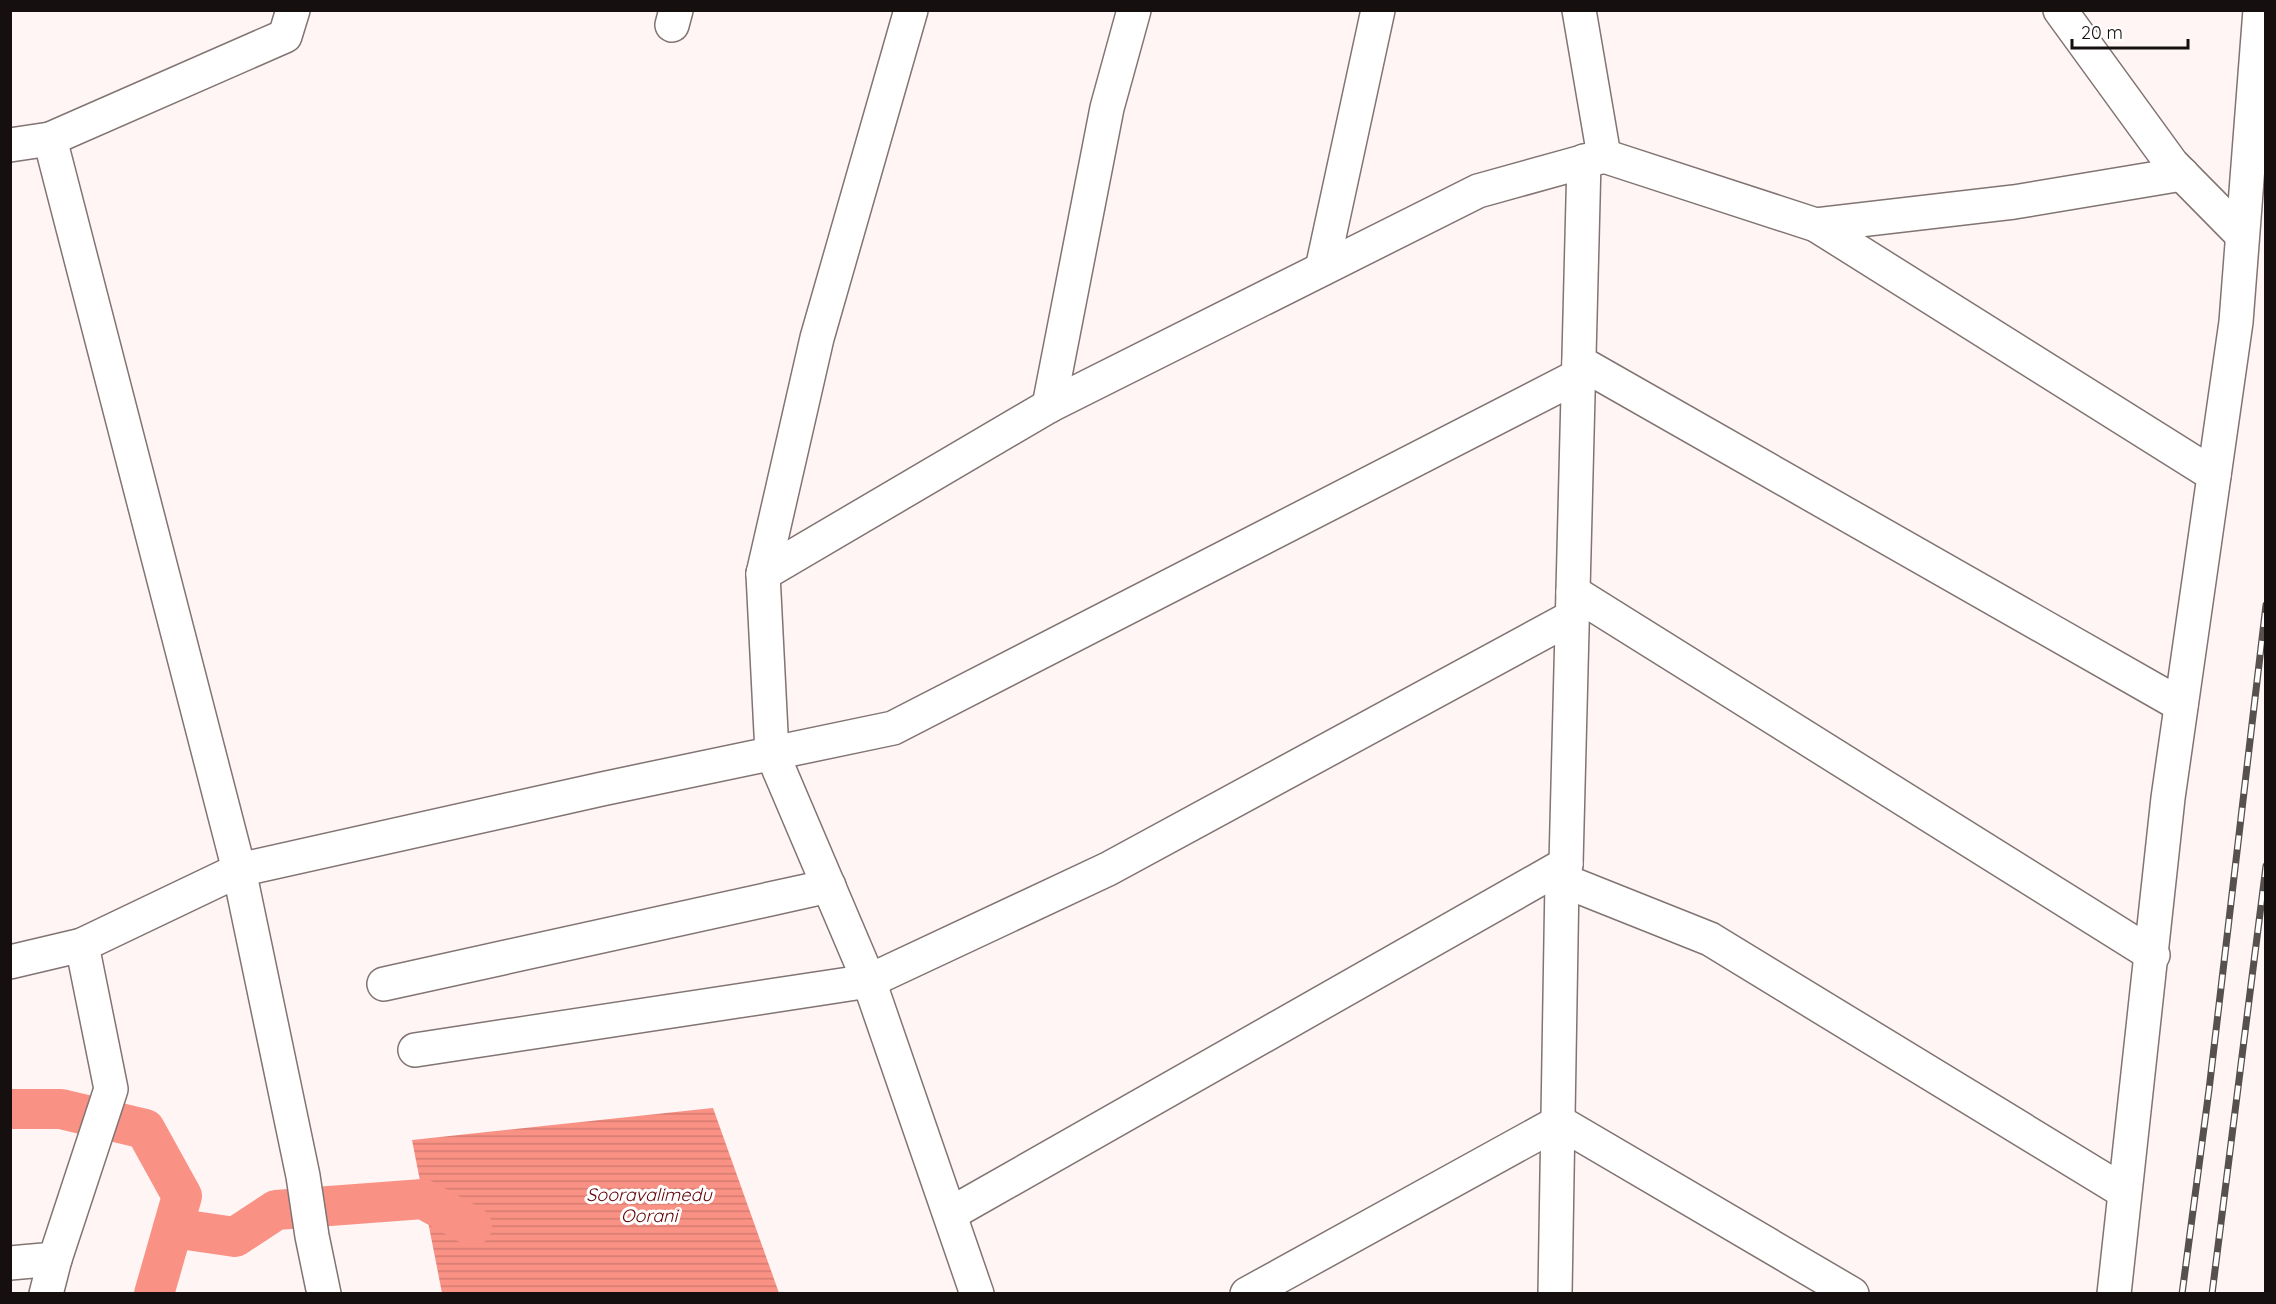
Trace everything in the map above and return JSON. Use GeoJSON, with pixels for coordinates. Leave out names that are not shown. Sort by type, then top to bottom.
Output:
{"type":"FeatureCollection","features":[{"type":"Feature","properties":{"kind":"street"},"geometry":{"type":"LineString","coordinates":[[10,145],[50,139],[285,36],[293,10]]}},
{"type":"Feature","properties":{"kind":"street"},"geometry":{"type":"LineString","coordinates":[[911,10],[817,338],[763,574],[772,753],[869,981],[977,1293]]}},
{"type":"Feature","properties":{"kind":"street"},"geometry":{"type":"LineString","coordinates":[[1049,406],[1107,108],[1134,10]]}},
{"type":"Feature","properties":{"kind":"street"},"geometry":{"type":"LineString","coordinates":[[1322,269],[1378,10]]}},
{"type":"Feature","properties":{"kind":"street"},"geometry":{"type":"LineString","coordinates":[[1555,1293],[1578,369],[1594,159],[1580,10]]}},
{"type":"Feature","properties":{"kind":"street"},"geometry":{"type":"LineString","coordinates":[[2061,10],[2172,164],[2242,235]]}},
{"type":"Feature","properties":{"kind":"street"},"geometry":{"type":"LineString","coordinates":[[2114,1293],[2123,1191],[2153,955],[2168,798],[2236,322],[2260,10]]}},
{"type":"Feature","properties":{"kind":"street"},"geometry":{"type":"LineString","coordinates":[[50,139],[239,870],[303,1176],[324,1293]]}},
{"type":"Feature","properties":{"kind":"street"},"geometry":{"type":"LineString","coordinates":[[763,574],[1049,406],[1478,191],[1594,159],[1816,225],[2214,475]]}},
{"type":"Feature","properties":{"kind":"street"},"geometry":{"type":"LineString","coordinates":[[1816,225],[2014,202],[2182,174]]}},
{"type":"Feature","properties":{"kind":"street"},"geometry":{"type":"LineString","coordinates":[[1578,369],[2181,705]]}},
{"type":"Feature","properties":{"kind":"street"},"geometry":{"type":"LineString","coordinates":[[10,962],[82,945],[239,870],[602,789],[894,728],[1578,369]]}},
{"type":"Feature","properties":{"kind":"street"},"geometry":{"type":"LineString","coordinates":[[1573,604],[2153,955]]}},
{"type":"Feature","properties":{"kind":"street"},"geometry":{"type":"LineString","coordinates":[[415,1050],[869,981],[1108,869],[1573,604]]}},
{"type":"Feature","properties":{"kind":"street"},"geometry":{"type":"LineString","coordinates":[[1564,872],[1710,939],[2123,1191]]}},
{"type":"Feature","properties":{"kind":"street"},"geometry":{"type":"LineString","coordinates":[[950,1214],[1564,872]]}},
{"type":"Feature","properties":{"kind":"street"},"geometry":{"type":"LineString","coordinates":[[384,984],[829,886]]}},
{"type":"Feature","properties":{"kind":"street"},"geometry":{"type":"LineString","coordinates":[[46,1293],[93,1137],[111,1089],[82,945]]}},
{"type":"Feature","properties":{"kind":"street"},"geometry":{"type":"LineString","coordinates":[[1247,1293],[1559,1122]]}},
{"type":"Feature","properties":{"kind":"street"},"geometry":{"type":"LineString","coordinates":[[1559,1122],[1851,1293]]}},
{"type":"Feature","properties":{"kind":"street"},"geometry":{"type":"LineString","coordinates":[[10,1263],[55,1259]]}},
{"type":"Feature","properties":{"kind":"water","name":"Sooravalimedu Oorani"},"geometry":{"type":"Polygon","coordinates":[[[713,1108],[779,1293],[442,1293],[412,1140],[713,1108]]]}},
{"type":"Feature","properties":{"kind":"waterway"},"geometry":{"type":"LineString","coordinates":[[10,1109],[61,1109],[145,1129],[182,1196],[154,1294]]}},
{"type":"Feature","properties":{"kind":"waterway"},"geometry":{"type":"LineString","coordinates":[[173,1228],[235,1237],[276,1210],[423,1199],[472,1226]]}},
{"type":"Feature","properties":{"kind":"railway"},"geometry":{"type":"LineString","coordinates":[[2182,1294],[2209,1090],[2266,605]]}},
{"type":"Feature","properties":{"kind":"railway"},"geometry":{"type":"LineString","coordinates":[[2212,1294],[2266,866]]}}]}
